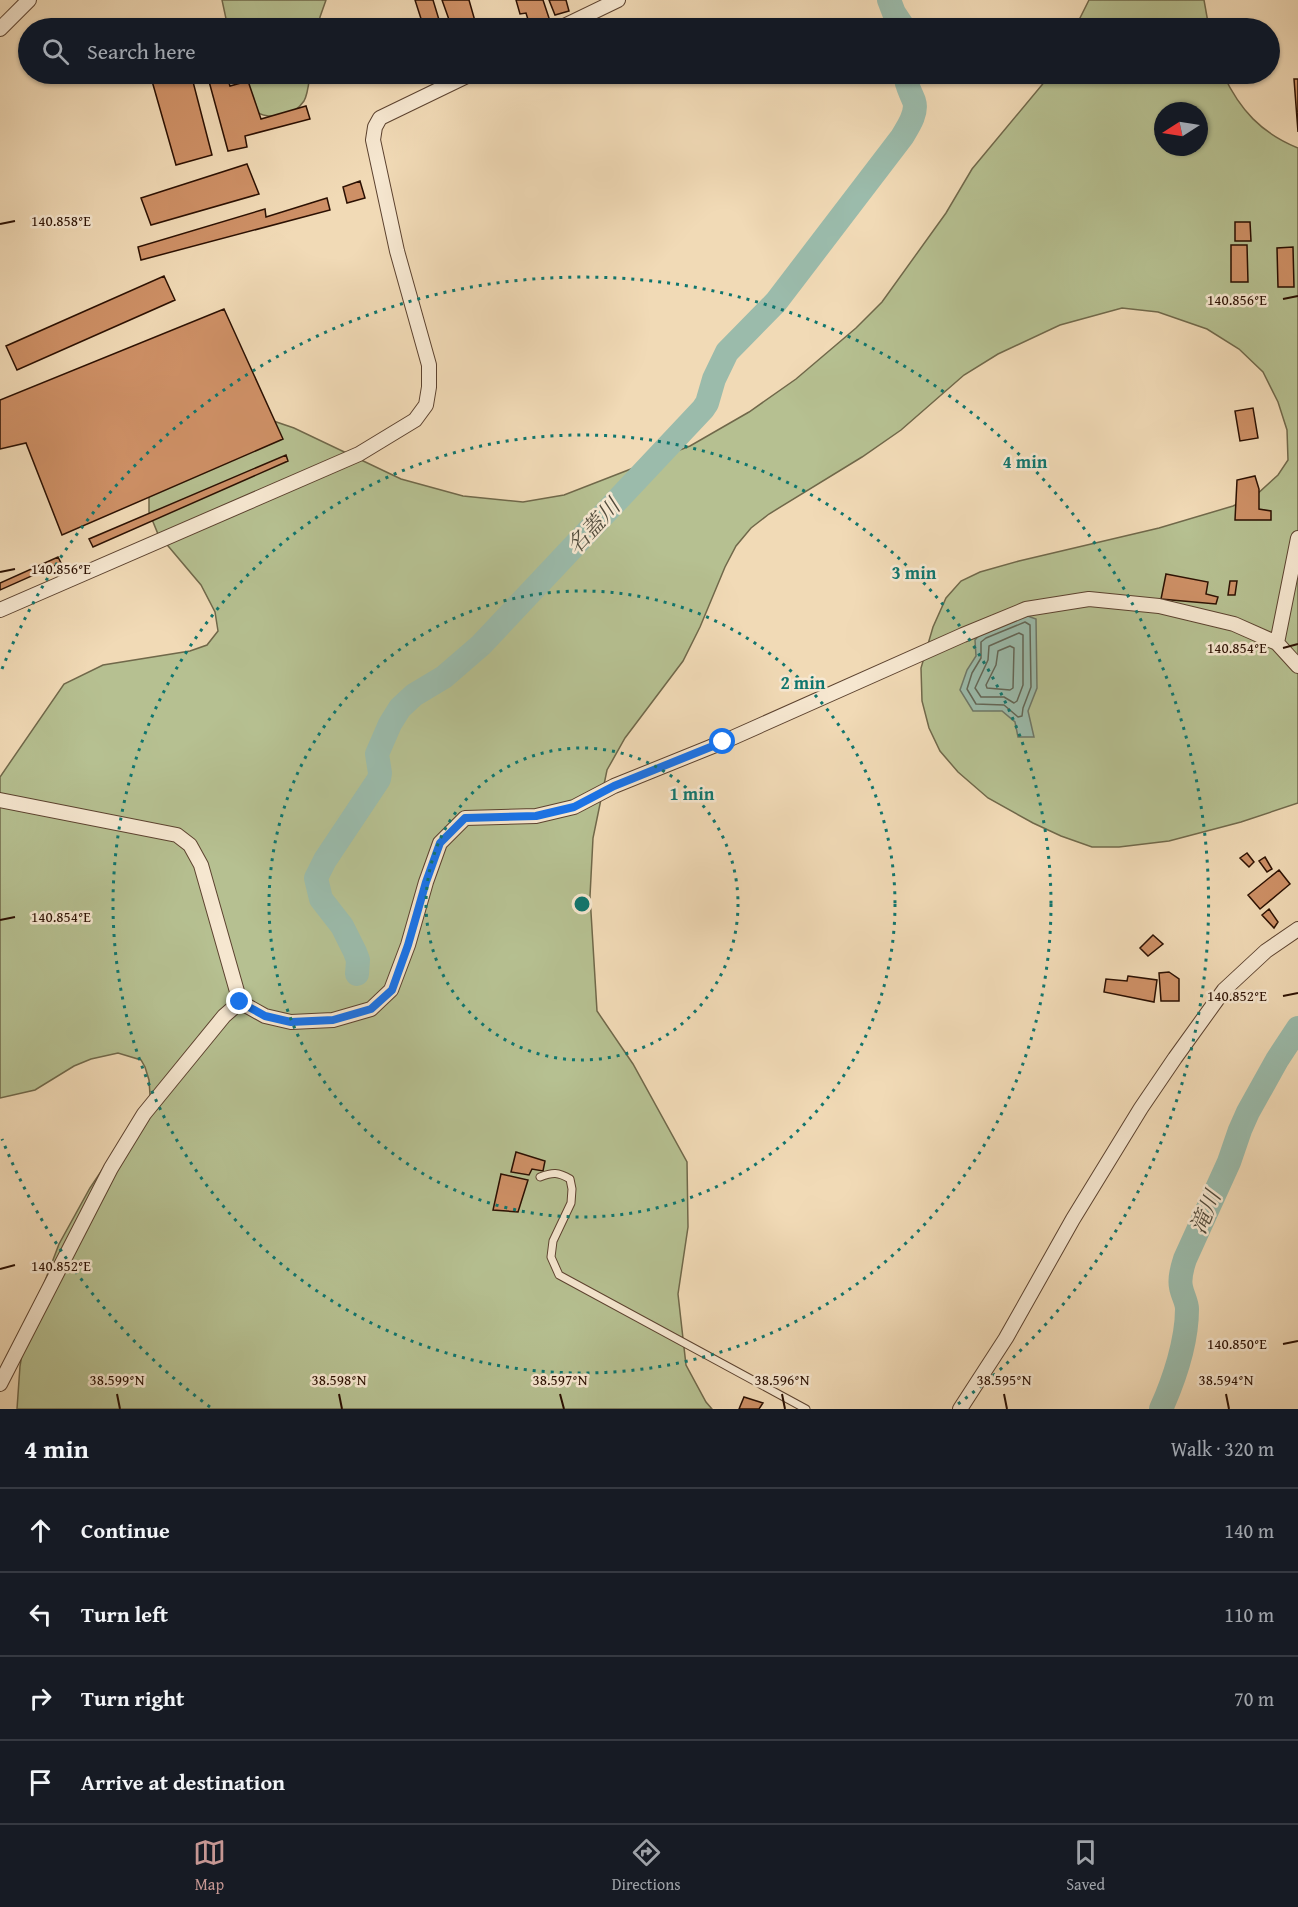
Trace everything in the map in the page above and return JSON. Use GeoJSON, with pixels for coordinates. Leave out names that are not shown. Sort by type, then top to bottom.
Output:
{"type":"FeatureCollection","features":[{"type":"Feature","properties":{"kind":"street"},"geometry":{"type":"LineString","coordinates":[[0,29],[29,0]]}},
{"type":"Feature","properties":{"kind":"street"},"geometry":{"type":"LineString","coordinates":[[581,18],[618,0]]}},
{"type":"Feature","properties":{"kind":"street"},"geometry":{"type":"LineString","coordinates":[[0,610],[359,454],[415,420],[426,405],[429,365],[397,251],[373,140],[375,127],[380,118],[450,84]]}},
{"type":"Feature","properties":{"kind":"street"},"geometry":{"type":"LineString","coordinates":[[1277,643],[1298,538]]}},
{"type":"Feature","properties":{"kind":"street"},"geometry":{"type":"LineString","coordinates":[[0,800],[177,835],[190,845],[201,865],[240,1002],[265,1016],[291,1022],[333,1020],[371,1009],[392,990],[440,843],[465,818],[536,816],[574,807],[614,786],[723,742],[1026,609],[1089,599],[1159,606],[1234,624],[1277,643],[1298,666]]}},
{"type":"Feature","properties":{"kind":"street"},"geometry":{"type":"LineString","coordinates":[[960,1409],[1006,1338],[1079,1209],[1141,1108],[1175,1058],[1224,990],[1266,951],[1298,929]]}},
{"type":"Feature","properties":{"kind":"street"},"geometry":{"type":"LineString","coordinates":[[0,1384],[106,1177],[144,1114],[224,1016],[240,1002]]}},
{"type":"Feature","properties":{"kind":"lane"},"geometry":{"type":"LineString","coordinates":[[540,1177],[552,1172],[561,1174],[570,1179],[572,1189],[571,1203],[553,1241],[551,1257],[559,1275],[806,1409]]}},
{"type":"Feature","properties":{"kind":"green space"},"geometry":{"type":"Polygon","coordinates":[[[222,0],[326,0],[320,18],[226,18],[222,0]]]}},
{"type":"Feature","properties":{"kind":"green space"},"geometry":{"type":"Polygon","coordinates":[[[1089,0],[1204,0],[1207,18],[1080,18],[1089,0]]]}},
{"type":"Feature","properties":{"kind":"green space"},"geometry":{"type":"Polygon","coordinates":[[[238,84],[308,84],[304,101],[299,107],[286,115],[278,116],[264,115],[250,108],[238,84]]]}},
{"type":"Feature","properties":{"kind":"green space"},"geometry":{"type":"Polygon","coordinates":[[[1043,84],[1228,84],[1253,119],[1273,135],[1298,148],[1298,803],[1241,822],[1169,841],[1119,847],[1092,847],[1033,823],[988,798],[958,772],[940,751],[929,728],[922,701],[921,668],[933,627],[946,598],[961,581],[980,572],[1019,561],[1159,528],[1233,506],[1256,495],[1278,475],[1288,460],[1287,430],[1278,402],[1263,372],[1239,349],[1207,329],[1158,312],[1122,308],[1060,325],[998,354],[964,375],[901,430],[862,457],[769,514],[751,528],[736,546],[725,567],[683,661],[625,738],[607,770],[593,838],[590,896],[597,1011],[633,1064],[687,1162],[688,1227],[678,1294],[686,1365],[712,1409],[17,1409],[20,1366],[26,1331],[59,1244],[90,1188],[116,1149],[148,1109],[150,1095],[149,1080],[141,1060],[118,1053],[91,1059],[74,1066],[35,1090],[0,1098],[0,777],[64,684],[103,665],[190,651],[207,645],[218,631],[215,612],[201,585],[158,534],[149,512],[149,473],[247,412],[294,428],[401,479],[463,496],[523,502],[564,495],[690,446],[749,412],[796,379],[856,328],[882,302],[946,213],[972,169],[1043,84]]]}},
{"type":"Feature","properties":{"kind":"water"},"geometry":{"type":"Polygon","coordinates":[[[1025,615],[1036,619],[1037,688],[1028,711],[1034,737],[1018,737],[1015,722],[1002,711],[973,711],[960,690],[967,670],[976,656],[975,640],[981,633],[1025,615]]]}},
{"type":"Feature","properties":{"kind":"building"},"geometry":{"type":"Polygon","coordinates":[[[415,0],[433,0],[438,18],[421,18],[415,0]]]}},
{"type":"Feature","properties":{"kind":"building"},"geometry":{"type":"Polygon","coordinates":[[[442,0],[469,0],[474,18],[448,18],[442,0]]]}},
{"type":"Feature","properties":{"kind":"building"},"geometry":{"type":"Polygon","coordinates":[[[516,0],[543,0],[549,18],[528,18],[526,13],[520,14],[516,0]]]}},
{"type":"Feature","properties":{"kind":"building"},"geometry":{"type":"Polygon","coordinates":[[[549,0],[566,0],[569,11],[555,15],[549,0]]]}},
{"type":"Feature","properties":{"kind":"building"},"geometry":{"type":"Polygon","coordinates":[[[1294,79],[1298,79],[1298,132],[1294,79]]]}},
{"type":"Feature","properties":{"kind":"building"},"geometry":{"type":"Polygon","coordinates":[[[153,84],[194,84],[212,155],[176,165],[153,84]]]}},
{"type":"Feature","properties":{"kind":"building"},"geometry":{"type":"Polygon","coordinates":[[[210,84],[229,84],[230,86],[249,84],[261,119],[306,106],[310,119],[245,136],[247,147],[228,151],[210,84]]]}},
{"type":"Feature","properties":{"kind":"building"},"geometry":{"type":"Polygon","coordinates":[[[247,164],[259,194],[151,225],[141,198],[247,164]]]}},
{"type":"Feature","properties":{"kind":"building"},"geometry":{"type":"Polygon","coordinates":[[[360,181],[365,198],[347,203],[343,187],[360,181]]]}},
{"type":"Feature","properties":{"kind":"building"},"geometry":{"type":"Polygon","coordinates":[[[327,198],[330,210],[141,260],[138,247],[265,209],[266,217],[327,198]]]}},
{"type":"Feature","properties":{"kind":"building"},"geometry":{"type":"Polygon","coordinates":[[[1235,222],[1250,222],[1251,241],[1235,241],[1235,222]]]}},
{"type":"Feature","properties":{"kind":"building"},"geometry":{"type":"Polygon","coordinates":[[[1231,245],[1247,245],[1248,282],[1231,282],[1231,245]]]}},
{"type":"Feature","properties":{"kind":"building"},"geometry":{"type":"Polygon","coordinates":[[[1293,247],[1294,287],[1278,287],[1277,248],[1293,247]]]}},
{"type":"Feature","properties":{"kind":"building"},"geometry":{"type":"Polygon","coordinates":[[[164,276],[175,300],[17,370],[6,346],[164,276]]]}},
{"type":"Feature","properties":{"kind":"building"},"geometry":{"type":"Polygon","coordinates":[[[224,309],[283,439],[62,535],[26,443],[0,449],[0,400],[224,309]]]}},
{"type":"Feature","properties":{"kind":"building"},"geometry":{"type":"Polygon","coordinates":[[[1253,408],[1258,438],[1240,441],[1235,411],[1253,408]]]}},
{"type":"Feature","properties":{"kind":"building"},"geometry":{"type":"Polygon","coordinates":[[[286,455],[288,461],[93,547],[89,539],[286,455]]]}},
{"type":"Feature","properties":{"kind":"building"},"geometry":{"type":"Polygon","coordinates":[[[1255,476],[1259,489],[1259,509],[1271,511],[1271,520],[1235,520],[1237,480],[1255,476]]]}},
{"type":"Feature","properties":{"kind":"building"},"geometry":{"type":"Polygon","coordinates":[[[58,557],[61,563],[0,590],[0,583],[58,557]]]}},
{"type":"Feature","properties":{"kind":"building"},"geometry":{"type":"Polygon","coordinates":[[[1166,574],[1208,582],[1206,594],[1218,597],[1216,604],[1161,599],[1166,574]]]}},
{"type":"Feature","properties":{"kind":"building"},"geometry":{"type":"Polygon","coordinates":[[[1230,581],[1237,581],[1235,595],[1228,595],[1230,581]]]}},
{"type":"Feature","properties":{"kind":"building"},"geometry":{"type":"Polygon","coordinates":[[[1247,853],[1254,862],[1249,867],[1240,858],[1247,853]]]}},
{"type":"Feature","properties":{"kind":"building"},"geometry":{"type":"Polygon","coordinates":[[[1265,857],[1272,869],[1267,872],[1259,861],[1265,857]]]}},
{"type":"Feature","properties":{"kind":"building"},"geometry":{"type":"Polygon","coordinates":[[[1279,870],[1290,884],[1260,909],[1248,895],[1279,870]]]}},
{"type":"Feature","properties":{"kind":"building"},"geometry":{"type":"Polygon","coordinates":[[[1269,909],[1278,922],[1274,928],[1262,915],[1269,909]]]}},
{"type":"Feature","properties":{"kind":"building"},"geometry":{"type":"Polygon","coordinates":[[[1153,935],[1163,944],[1148,956],[1140,948],[1153,935]]]}},
{"type":"Feature","properties":{"kind":"building"},"geometry":{"type":"Polygon","coordinates":[[[1169,972],[1179,979],[1179,1001],[1161,1001],[1159,973],[1169,972]]]}},
{"type":"Feature","properties":{"kind":"building"},"geometry":{"type":"Polygon","coordinates":[[[1128,976],[1157,980],[1154,1002],[1104,992],[1106,979],[1127,981],[1128,976]]]}},
{"type":"Feature","properties":{"kind":"building"},"geometry":{"type":"Polygon","coordinates":[[[516,1152],[545,1161],[543,1171],[532,1169],[529,1175],[511,1172],[516,1152]]]}},
{"type":"Feature","properties":{"kind":"building"},"geometry":{"type":"Polygon","coordinates":[[[501,1174],[528,1180],[518,1212],[493,1210],[501,1174]]]}},
{"type":"Feature","properties":{"kind":"building"},"geometry":{"type":"Polygon","coordinates":[[[744,1397],[763,1403],[759,1409],[739,1409],[744,1397]]]}},
{"type":"Feature","properties":{"kind":"waterway","name":"名蓋川"},"geometry":{"type":"LineString","coordinates":[[889,0],[897,18]]}},
{"type":"Feature","properties":{"kind":"waterway","name":"名蓋川"},"geometry":{"type":"LineString","coordinates":[[357,974],[358,960],[355,952],[342,926],[321,899],[316,878],[325,860],[379,779],[377,754],[390,724],[400,708],[414,695],[444,677],[481,645],[703,409],[727,352],[776,302],[902,137],[914,115],[915,106],[907,84]]}},
{"type":"Feature","properties":{"kind":"waterway","name":"滝川"},"geometry":{"type":"LineString","coordinates":[[1161,1409],[1171,1386],[1185,1334],[1187,1306],[1180,1280],[1185,1259],[1229,1162],[1248,1112],[1298,1028]]}},
{"type":"Feature","properties":{"kind":"route"},"geometry":{"type":"LineString","coordinates":[[240,1002],[265,1016],[291,1022],[333,1020],[371,1009],[392,990],[440,843],[465,818],[536,816],[574,807],[614,786],[723,742]]}}]}
